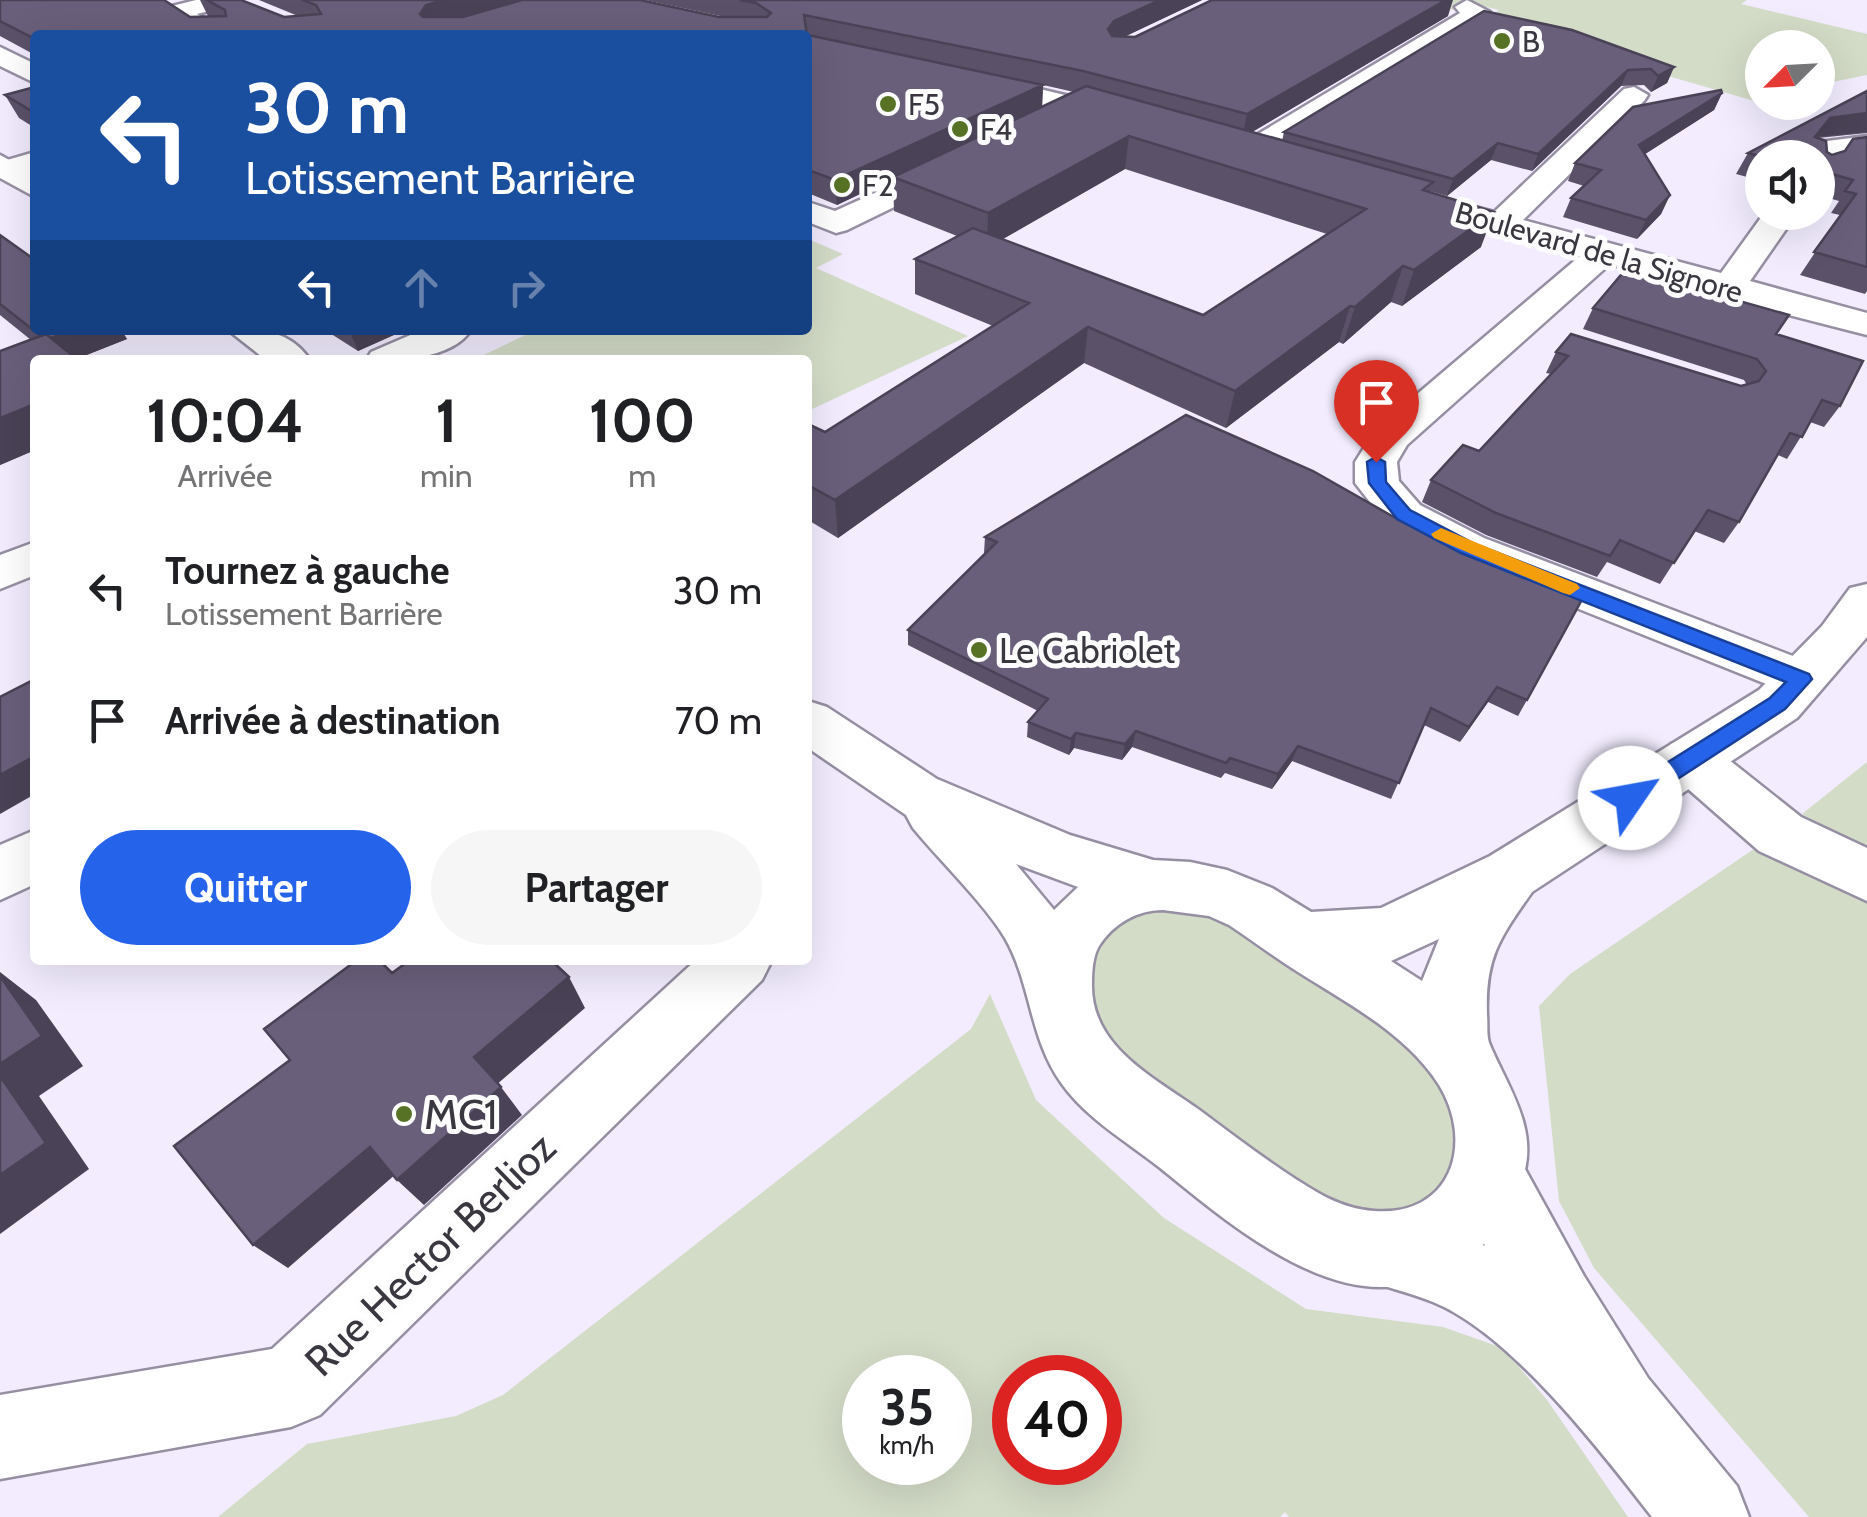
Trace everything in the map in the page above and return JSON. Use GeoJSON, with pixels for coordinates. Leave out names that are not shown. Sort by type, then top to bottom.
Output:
{"type":"FeatureCollection","features":[{"type":"Feature","properties":{"kind":"street"},"geometry":{"type":"LineString","coordinates":[[1248,152],[1478,12],[1466,7]]}},
{"type":"Feature","properties":{"kind":"street"},"geometry":{"type":"LineString","coordinates":[[0,56],[30,76]]}},
{"type":"Feature","properties":{"kind":"street"},"geometry":{"type":"LineString","coordinates":[[947,76],[1159,127]]}},
{"type":"Feature","properties":{"kind":"street"},"geometry":{"type":"LineString","coordinates":[[0,92],[30,81]]}},
{"type":"Feature","properties":{"kind":"street"},"geometry":{"type":"LineString","coordinates":[[1499,224],[1634,95]]}},
{"type":"Feature","properties":{"kind":"street"},"geometry":{"type":"LineString","coordinates":[[1028,130],[1080,105]]}},
{"type":"Feature","properties":{"kind":"street"},"geometry":{"type":"LineString","coordinates":[[1213,142],[1284,162]]}},
{"type":"Feature","properties":{"kind":"street"},"geometry":{"type":"LineString","coordinates":[[1835,148],[1867,145]]}},
{"type":"Feature","properties":{"kind":"street"},"geometry":{"type":"LineString","coordinates":[[812,213],[836,223],[993,147]]}},
{"type":"Feature","properties":{"kind":"street","name":"Boulevard de la Signore"},"geometry":{"type":"LineString","coordinates":[[1390,193],[1867,324]]}},
{"type":"Feature","properties":{"kind":"street"},"geometry":{"type":"LineString","coordinates":[[1726,288],[1769,230]]}},
{"type":"Feature","properties":{"kind":"street"},"geometry":{"type":"LineString","coordinates":[[1602,254],[1539,332],[1390,438],[1376,462],[1378,483],[1404,514],[1468,548],[1801,679]]}},
{"type":"Feature","properties":{"kind":"street"},"geometry":{"type":"LineString","coordinates":[[254,335],[284,355]]}},
{"type":"Feature","properties":{"kind":"street"},"geometry":{"type":"LineString","coordinates":[[396,355],[442,335]]}},
{"type":"Feature","properties":{"kind":"street"},"geometry":{"type":"LineString","coordinates":[[0,573],[30,559]]}},
{"type":"Feature","properties":{"kind":"street"},"geometry":{"type":"LineString","coordinates":[[1301,940],[1387,935],[1511,874],[1778,704],[1840,638],[1867,600]]}},
{"type":"Feature","properties":{"kind":"street"},"geometry":{"type":"LineString","coordinates":[[812,724],[918,795],[1057,856],[1153,885],[1192,886],[1230,897],[1421,1015],[1455,1048],[1480,1088],[1492,1132],[1488,1175],[1470,1211],[1434,1239],[1386,1250]]}},
{"type":"Feature","properties":{"kind":"street"},"geometry":{"type":"LineString","coordinates":[[1690,760],[1780,834],[1867,876]]}},
{"type":"Feature","properties":{"kind":"street"},"geometry":{"type":"LineString","coordinates":[[918,795],[978,858],[1028,920],[1056,981],[1063,1022],[1085,1061],[1119,1094],[1283,1216],[1334,1241],[1386,1250],[1451,1269],[1512,1306],[1619,1407]]}},
{"type":"Feature","properties":{"kind":"street"},"geometry":{"type":"LineString","coordinates":[[0,876],[30,857]]}},
{"type":"Feature","properties":{"kind":"street"},"geometry":{"type":"LineString","coordinates":[[1455,1048],[1454,975],[1482,914],[1511,874]]}},
{"type":"Feature","properties":{"kind":"street"},"geometry":{"type":"LineString","coordinates":[[1056,981],[1065,944],[1087,914],[1117,894],[1153,885]]}},
{"type":"Feature","properties":{"kind":"street","name":"Rue Hector Berlioz"},"geometry":{"type":"LineString","coordinates":[[0,1437],[291,1386],[735,965]]}},
{"type":"Feature","properties":{"kind":"street"},"geometry":{"type":"LineString","coordinates":[[1488,1175],[1556,1304],[1619,1407],[1706,1517]]}},
{"type":"Feature","properties":{"kind":"green space"},"geometry":{"type":"Polygon","coordinates":[[[1413,0],[1747,0],[1741,4],[1867,34],[1867,75],[1835,82],[1835,30],[1745,30],[1745,98],[1558,44],[1489,18],[1499,10],[1474,4],[1458,11],[1413,0]]]}},
{"type":"Feature","properties":{"kind":"green space"},"geometry":{"type":"Polygon","coordinates":[[[812,241],[843,254],[816,268],[968,336],[812,409],[812,355],[484,355],[526,335],[812,335],[812,241]]]}},
{"type":"Feature","properties":{"kind":"green space"},"geometry":{"type":"Polygon","coordinates":[[[1867,762],[1867,851],[1802,814],[1867,762]]]}},
{"type":"Feature","properties":{"kind":"green space"},"geometry":{"type":"Polygon","coordinates":[[[1770,838],[1867,895],[1867,1517],[1809,1517],[1594,1268],[1559,1201],[1539,1006],[1570,974],[1770,838]]]}},
{"type":"Feature","properties":{"kind":"green space"},"geometry":{"type":"Polygon","coordinates":[[[1200,902],[1421,1029],[1469,1154],[1417,1216],[1331,1213],[1119,1070],[1085,1002],[1096,939],[1119,914],[1200,902]]]}},
{"type":"Feature","properties":{"kind":"green space"},"geometry":{"type":"Polygon","coordinates":[[[990,994],[1036,1100],[1164,1218],[1306,1309],[1443,1327],[1503,1348],[1547,1400],[1628,1517],[1289,1517],[1285,1512],[1280,1517],[218,1517],[307,1444],[456,1416],[503,1395],[971,1029],[990,994]]]}},
{"type":"Feature","properties":{"kind":"building"},"geometry":{"type":"Polygon","coordinates":[[[0,0],[164,0],[190,17],[226,16],[225,10],[207,0],[241,0],[284,17],[321,14],[316,5],[302,0],[444,0],[426,5],[420,14],[463,17],[522,0],[640,0],[719,17],[767,17],[771,13],[756,3],[740,0],[1160,0],[1114,21],[1108,29],[1112,36],[1135,37],[1212,0],[1446,0],[1247,114],[1083,71],[804,15],[806,30],[30,30],[30,36],[0,21],[0,0]]]}},
{"type":"Feature","properties":{"kind":"building"},"geometry":{"type":"Polygon","coordinates":[[[1484,11],[1572,30],[1674,67],[1658,76],[1651,69],[1628,70],[1538,154],[1498,143],[1453,179],[1284,132],[1484,11]]]}},
{"type":"Feature","properties":{"kind":"building"},"geometry":{"type":"Polygon","coordinates":[[[812,36],[1043,85],[835,180],[812,171],[812,36]]]}},
{"type":"Feature","properties":{"kind":"building"},"geometry":{"type":"Polygon","coordinates":[[[1086,86],[1433,182],[1423,190],[1494,212],[1414,270],[1403,266],[1355,307],[1350,306],[1235,391],[1088,327],[835,500],[812,487],[812,426],[825,432],[1029,303],[915,259],[973,228],[1203,315],[1366,209],[1129,136],[988,213],[893,177],[1086,86]]]}},
{"type":"Feature","properties":{"kind":"building"},"geometry":{"type":"Polygon","coordinates":[[[30,88],[30,110],[5,95],[30,88]]]}},
{"type":"Feature","properties":{"kind":"building"},"geometry":{"type":"Polygon","coordinates":[[[1721,90],[1722,93],[1639,145],[1670,195],[1646,220],[1571,198],[1601,170],[1575,163],[1633,107],[1721,90]]]}},
{"type":"Feature","properties":{"kind":"building"},"geometry":{"type":"Polygon","coordinates":[[[1867,91],[1867,113],[1835,117],[1835,108],[1867,91]]]}},
{"type":"Feature","properties":{"kind":"building"},"geometry":{"type":"Polygon","coordinates":[[[1811,120],[1828,120],[1815,137],[1823,140],[1773,140],[1811,120]]]}},
{"type":"Feature","properties":{"kind":"building"},"geometry":{"type":"Polygon","coordinates":[[[1867,137],[1867,267],[1814,252],[1830,230],[1835,230],[1835,223],[1856,194],[1845,191],[1853,180],[1835,175],[1835,154],[1845,151],[1853,139],[1867,137]]]}},
{"type":"Feature","properties":{"kind":"building"},"geometry":{"type":"Polygon","coordinates":[[[0,235],[30,256],[30,327],[0,304],[0,235]]]}},
{"type":"Feature","properties":{"kind":"building"},"geometry":{"type":"Polygon","coordinates":[[[1626,269],[1789,315],[1776,334],[1863,361],[1840,406],[1822,400],[1802,437],[1790,433],[1739,522],[1708,510],[1674,563],[1620,540],[1610,556],[1496,513],[1431,480],[1463,445],[1479,451],[1568,356],[1556,352],[1571,334],[1741,386],[1759,381],[1766,371],[1757,359],[1593,308],[1626,269]]]}},
{"type":"Feature","properties":{"kind":"building"},"geometry":{"type":"Polygon","coordinates":[[[47,335],[72,355],[30,355],[30,406],[0,418],[0,351],[47,335]]]}},
{"type":"Feature","properties":{"kind":"building"},"geometry":{"type":"Polygon","coordinates":[[[1186,415],[1313,471],[1399,520],[1402,517],[1458,546],[1584,596],[1527,700],[1497,687],[1469,727],[1431,708],[1399,783],[1298,746],[1278,774],[1230,758],[1226,763],[1136,731],[1125,744],[1076,733],[1071,739],[1028,722],[1048,699],[908,630],[997,542],[985,537],[1186,415]]]}},
{"type":"Feature","properties":{"kind":"building"},"geometry":{"type":"Polygon","coordinates":[[[30,682],[30,759],[0,775],[0,697],[30,682]]]}},
{"type":"Feature","properties":{"kind":"building","name":"MC1"},"geometry":{"type":"Polygon","coordinates":[[[350,965],[384,965],[392,973],[403,965],[556,965],[569,977],[474,1057],[501,1087],[397,1180],[370,1147],[253,1245],[174,1146],[290,1060],[264,1029],[350,965]]]}},
{"type":"Feature","properties":{"kind":"building"},"geometry":{"type":"Polygon","coordinates":[[[0,976],[42,1036],[0,1064],[0,976]]]}},
{"type":"Feature","properties":{"kind":"building"},"geometry":{"type":"Polygon","coordinates":[[[0,1076],[46,1143],[0,1175],[0,1076]]]}},
{"type":"Feature","properties":{"kind":"slow traffic"},"geometry":{"type":"LineString","coordinates":[[1441,534],[1570,588]]}},
{"type":"Feature","properties":{"kind":"place","name":"B"},"geometry":{"type":"Point","coordinates":[1502,41]}},
{"type":"Feature","properties":{"kind":"place","name":"F5"},"geometry":{"type":"Point","coordinates":[888,104]}},
{"type":"Feature","properties":{"kind":"place","name":"F4"},"geometry":{"type":"Point","coordinates":[960,129]}},
{"type":"Feature","properties":{"kind":"place","name":"F2"},"geometry":{"type":"Point","coordinates":[842,185]}},
{"type":"Feature","properties":{"kind":"place","name":"Le Cabriolet"},"geometry":{"type":"Point","coordinates":[979,650]}},
{"type":"Feature","properties":{"kind":"place","name":"MC1"},"geometry":{"type":"Point","coordinates":[404,1114]}},
{"type":"Feature","properties":{"kind":"route"},"geometry":{"type":"LineString","coordinates":[[1376,462],[1378,483],[1404,514],[1468,548],[1801,679],[1778,704],[1630,798]]}}]}
